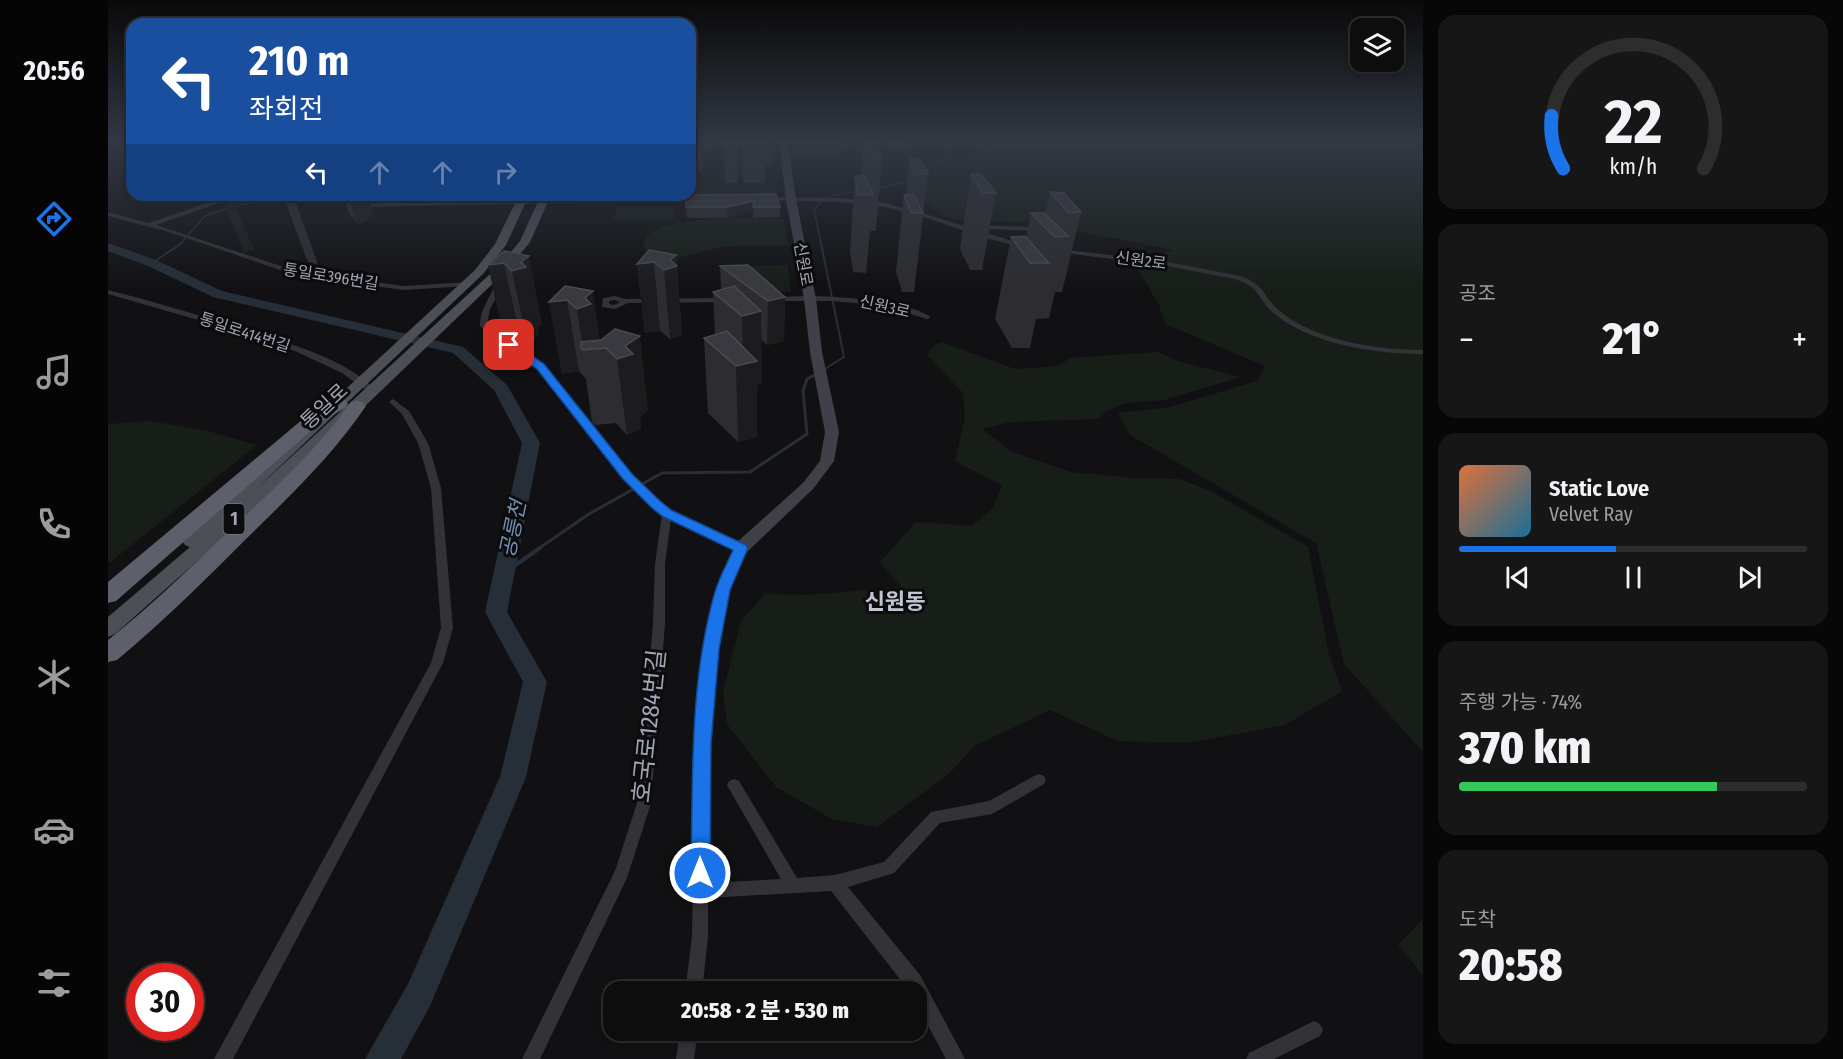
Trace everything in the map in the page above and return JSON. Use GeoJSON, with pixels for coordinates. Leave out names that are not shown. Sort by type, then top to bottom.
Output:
{"type":"FeatureCollection","features":[{"type":"Feature","properties":{"kind":"highway"},"geometry":{"type":"LineString","coordinates":[[108,595],[315,418],[348,406]]}},
{"type":"Feature","properties":{"kind":"highway"},"geometry":{"type":"LineString","coordinates":[[111,645],[155,614],[317,458],[348,406]]}},
{"type":"Feature","properties":{"kind":"main road","name":"통일로"},"geometry":{"type":"LineString","coordinates":[[369,382],[388,377],[466,291],[500,245],[521,201]]}},
{"type":"Feature","properties":{"kind":"main road","name":"통일로"},"geometry":{"type":"LineString","coordinates":[[108,615],[348,406],[369,382],[466,291],[497,273],[525,242],[543,201]]}},
{"type":"Feature","properties":{"kind":"street","name":"신원로"},"geometry":{"type":"LineString","coordinates":[[741,548],[808,486],[827,461],[832,432],[816,352],[815,298],[790,190]]}},
{"type":"Feature","properties":{"kind":"street"},"geometry":{"type":"LineString","coordinates":[[757,199],[842,200],[905,210],[998,240],[1031,246]]}},
{"type":"Feature","properties":{"kind":"street"},"geometry":{"type":"LineString","coordinates":[[696,200],[704,200]]}},
{"type":"Feature","properties":{"kind":"street"},"geometry":{"type":"LineString","coordinates":[[108,214],[150,225],[218,201]]}},
{"type":"Feature","properties":{"kind":"street"},"geometry":{"type":"LineString","coordinates":[[357,201],[351,205],[465,201]]}},
{"type":"Feature","properties":{"kind":"street","name":"통일로396번길"},"geometry":{"type":"LineString","coordinates":[[150,225],[298,274],[404,288],[466,291]]}},
{"type":"Feature","properties":{"kind":"street"},"geometry":{"type":"LineString","coordinates":[[955,227],[1036,229]]}},
{"type":"Feature","properties":{"kind":"street","name":"신원2로"},"geometry":{"type":"LineString","coordinates":[[1053,250],[1163,262],[1247,281],[1264,293],[1271,307],[1281,316],[1304,328],[1341,341],[1387,352],[1423,352]]}},
{"type":"Feature","properties":{"kind":"street"},"geometry":{"type":"LineString","coordinates":[[497,273],[498,287],[486,309],[483,324],[493,334],[540,366],[628,477],[661,509],[741,548],[723,590],[711,649],[702,743],[700,937],[694,981]]}},
{"type":"Feature","properties":{"kind":"street","name":"통일로414번길"},"geometry":{"type":"LineString","coordinates":[[108,292],[208,319],[279,342],[334,364],[369,382]]}},
{"type":"Feature","properties":{"kind":"street"},"geometry":{"type":"LineString","coordinates":[[755,300],[815,298]]}},
{"type":"Feature","properties":{"kind":"street","name":"신원3로"},"geometry":{"type":"LineString","coordinates":[[815,298],[844,298],[895,306],[927,317]]}},
{"type":"Feature","properties":{"kind":"street"},"geometry":{"type":"LineString","coordinates":[[624,301],[732,300]]}},
{"type":"Feature","properties":{"kind":"street"},"geometry":{"type":"LineString","coordinates":[[223,1059],[437,663],[447,628],[436,488],[423,443],[406,413],[393,402]]}},
{"type":"Feature","properties":{"kind":"street","name":"호국로1284번길"},"geometry":{"type":"LineString","coordinates":[[531,1059],[622,873],[644,803],[659,624],[661,509]]}},
{"type":"Feature","properties":{"kind":"street"},"geometry":{"type":"LineString","coordinates":[[700,891],[835,883],[889,868],[936,817],[992,807],[1039,780]]}},
{"type":"Feature","properties":{"kind":"street"},"geometry":{"type":"LineString","coordinates":[[734,785],[793,885]]}},
{"type":"Feature","properties":{"kind":"street"},"geometry":{"type":"LineString","coordinates":[[835,883],[914,981],[956,1059]]}},
{"type":"Feature","properties":{"kind":"street"},"geometry":{"type":"LineString","coordinates":[[1255,1059],[1314,1029]]}},
{"type":"Feature","properties":{"kind":"street"},"geometry":{"type":"LineString","coordinates":[[685,1059],[687,1041]]}},
{"type":"Feature","properties":{"kind":"shaded area"},"geometry":{"type":"Polygon","coordinates":[[[696,190],[775,190],[776,194],[696,196],[696,190]]]}},
{"type":"Feature","properties":{"kind":"shaded area"},"geometry":{"type":"Polygon","coordinates":[[[915,190],[1423,190],[1423,752],[1344,664],[1316,543],[1130,435],[1118,413],[1170,407],[1257,381],[1265,366],[1165,324],[1159,305],[1133,261],[1174,250],[1033,222],[963,221],[942,215],[912,193],[915,190]]]}},
{"type":"Feature","properties":{"kind":"shaded area"},"geometry":{"type":"Polygon","coordinates":[[[618,206],[674,206],[673,219],[613,220],[618,206]]]}},
{"type":"Feature","properties":{"kind":"shaded area"},"geometry":{"type":"Polygon","coordinates":[[[728,218],[784,219],[788,245],[716,248],[674,258],[654,255],[644,249],[647,237],[660,228],[679,223],[728,218]]]}},
{"type":"Feature","properties":{"kind":"shaded area"},"geometry":{"type":"Polygon","coordinates":[[[788,265],[791,292],[748,292],[748,266],[788,265]]]}},
{"type":"Feature","properties":{"kind":"shaded area"},"geometry":{"type":"Polygon","coordinates":[[[941,342],[1015,369],[1058,366],[1070,358],[1158,352],[1177,361],[1241,377],[1164,400],[1126,403],[1109,410],[1097,419],[1010,422],[982,429],[1012,452],[1071,472],[1134,478],[1179,479],[1211,491],[1308,547],[1329,655],[1342,691],[1285,725],[1187,743],[1118,741],[1050,710],[974,746],[949,774],[877,827],[832,819],[776,787],[727,724],[723,692],[741,621],[765,594],[807,595],[901,587],[880,562],[916,522],[972,526],[993,508],[1002,485],[955,461],[965,418],[963,393],[928,356],[929,350],[941,342]]]}},
{"type":"Feature","properties":{"kind":"shaded area"},"geometry":{"type":"Polygon","coordinates":[[[150,421],[208,431],[257,445],[108,564],[108,424],[150,421]]]}},
{"type":"Feature","properties":{"kind":"shaded area"},"geometry":{"type":"Polygon","coordinates":[[[1423,919],[1423,975],[1398,945],[1423,919]]]}},
{"type":"Feature","properties":{"kind":"building"},"geometry":{"type":"Polygon","coordinates":[[[857,190],[871,190],[873,195],[858,195],[857,190]]]}},
{"type":"Feature","properties":{"kind":"building"},"geometry":{"type":"Polygon","coordinates":[[[981,190],[994,190],[996,193],[983,193],[981,190]]]}},
{"type":"Feature","properties":{"kind":"building"},"geometry":{"type":"Polygon","coordinates":[[[1050,192],[1064,193],[1081,212],[1069,213],[1050,192]]]}},
{"type":"Feature","properties":{"kind":"building"},"geometry":{"type":"Polygon","coordinates":[[[776,194],[780,207],[753,207],[754,201],[727,207],[686,207],[686,201],[696,201],[696,195],[776,194]]]}},
{"type":"Feature","properties":{"kind":"building"},"geometry":{"type":"Polygon","coordinates":[[[904,195],[914,195],[923,213],[911,213],[904,195]]]}},
{"type":"Feature","properties":{"kind":"building"},"geometry":{"type":"Polygon","coordinates":[[[1031,213],[1044,213],[1068,236],[1055,237],[1031,213]]]}},
{"type":"Feature","properties":{"kind":"building"},"geometry":{"type":"Polygon","coordinates":[[[1025,236],[1049,263],[1030,263],[1011,237],[1025,236]]]}},
{"type":"Feature","properties":{"kind":"building"},"geometry":{"type":"Polygon","coordinates":[[[649,250],[676,255],[670,260],[677,266],[664,270],[654,262],[637,264],[649,250]]]}},
{"type":"Feature","properties":{"kind":"building"},"geometry":{"type":"Polygon","coordinates":[[[504,251],[529,256],[521,262],[526,267],[512,271],[504,263],[488,265],[504,251]]]}},
{"type":"Feature","properties":{"kind":"building"},"geometry":{"type":"Polygon","coordinates":[[[748,265],[785,297],[768,301],[720,266],[748,265]]]}},
{"type":"Feature","properties":{"kind":"building"},"geometry":{"type":"Polygon","coordinates":[[[565,286],[593,291],[585,298],[591,304],[577,309],[567,300],[549,302],[565,286]]]}},
{"type":"Feature","properties":{"kind":"building"},"geometry":{"type":"Polygon","coordinates":[[[734,286],[761,311],[742,316],[713,292],[734,286]]]}},
{"type":"Feature","properties":{"kind":"building"},"geometry":{"type":"Polygon","coordinates":[[[615,329],[640,336],[625,346],[633,354],[617,359],[606,348],[583,350],[581,347],[581,342],[601,340],[615,329]]]}},
{"type":"Feature","properties":{"kind":"building"},"geometry":{"type":"Polygon","coordinates":[[[727,331],[757,361],[736,366],[704,338],[727,331]]]}},
{"type":"Feature","properties":{"kind":"waterway"},"geometry":{"type":"LineString","coordinates":[[821,244],[814,209],[827,197],[857,191]]}},
{"type":"Feature","properties":{"kind":"waterway"},"geometry":{"type":"LineString","coordinates":[[235,206],[260,201]]}},
{"type":"Feature","properties":{"kind":"waterway"},"geometry":{"type":"LineString","coordinates":[[180,244],[205,216],[228,208]]}},
{"type":"Feature","properties":{"kind":"waterway"},"geometry":{"type":"LineString","coordinates":[[152,263],[182,243]]}},
{"type":"Feature","properties":{"kind":"waterway"},"geometry":{"type":"LineString","coordinates":[[821,243],[844,357],[823,370]]}},
{"type":"Feature","properties":{"kind":"waterway","name":"공릉천"},"geometry":{"type":"LineString","coordinates":[[108,247],[152,263],[218,294],[458,350],[501,388],[531,443],[496,612],[535,682],[513,777],[419,995],[382,1059]]}},
{"type":"Feature","properties":{"kind":"waterway"},"geometry":{"type":"LineString","coordinates":[[810,377],[818,373]]}},
{"type":"Feature","properties":{"kind":"waterway"},"geometry":{"type":"LineString","coordinates":[[538,549],[589,514],[662,473],[750,472],[807,434],[803,391],[807,379],[813,376]]}},
{"type":"Feature","properties":{"kind":"waterway"},"geometry":{"type":"LineString","coordinates":[[504,573],[540,548]]}},
{"type":"Feature","properties":{"kind":"district","name":"신원동"},"geometry":{"type":"Point","coordinates":[895,601]}},
{"type":"Feature","properties":{"kind":"route"},"geometry":{"type":"LineString","coordinates":[[509,345],[540,366],[628,477],[655,504],[667,513],[741,548],[723,590],[711,649],[702,743],[700,873]]}}]}
